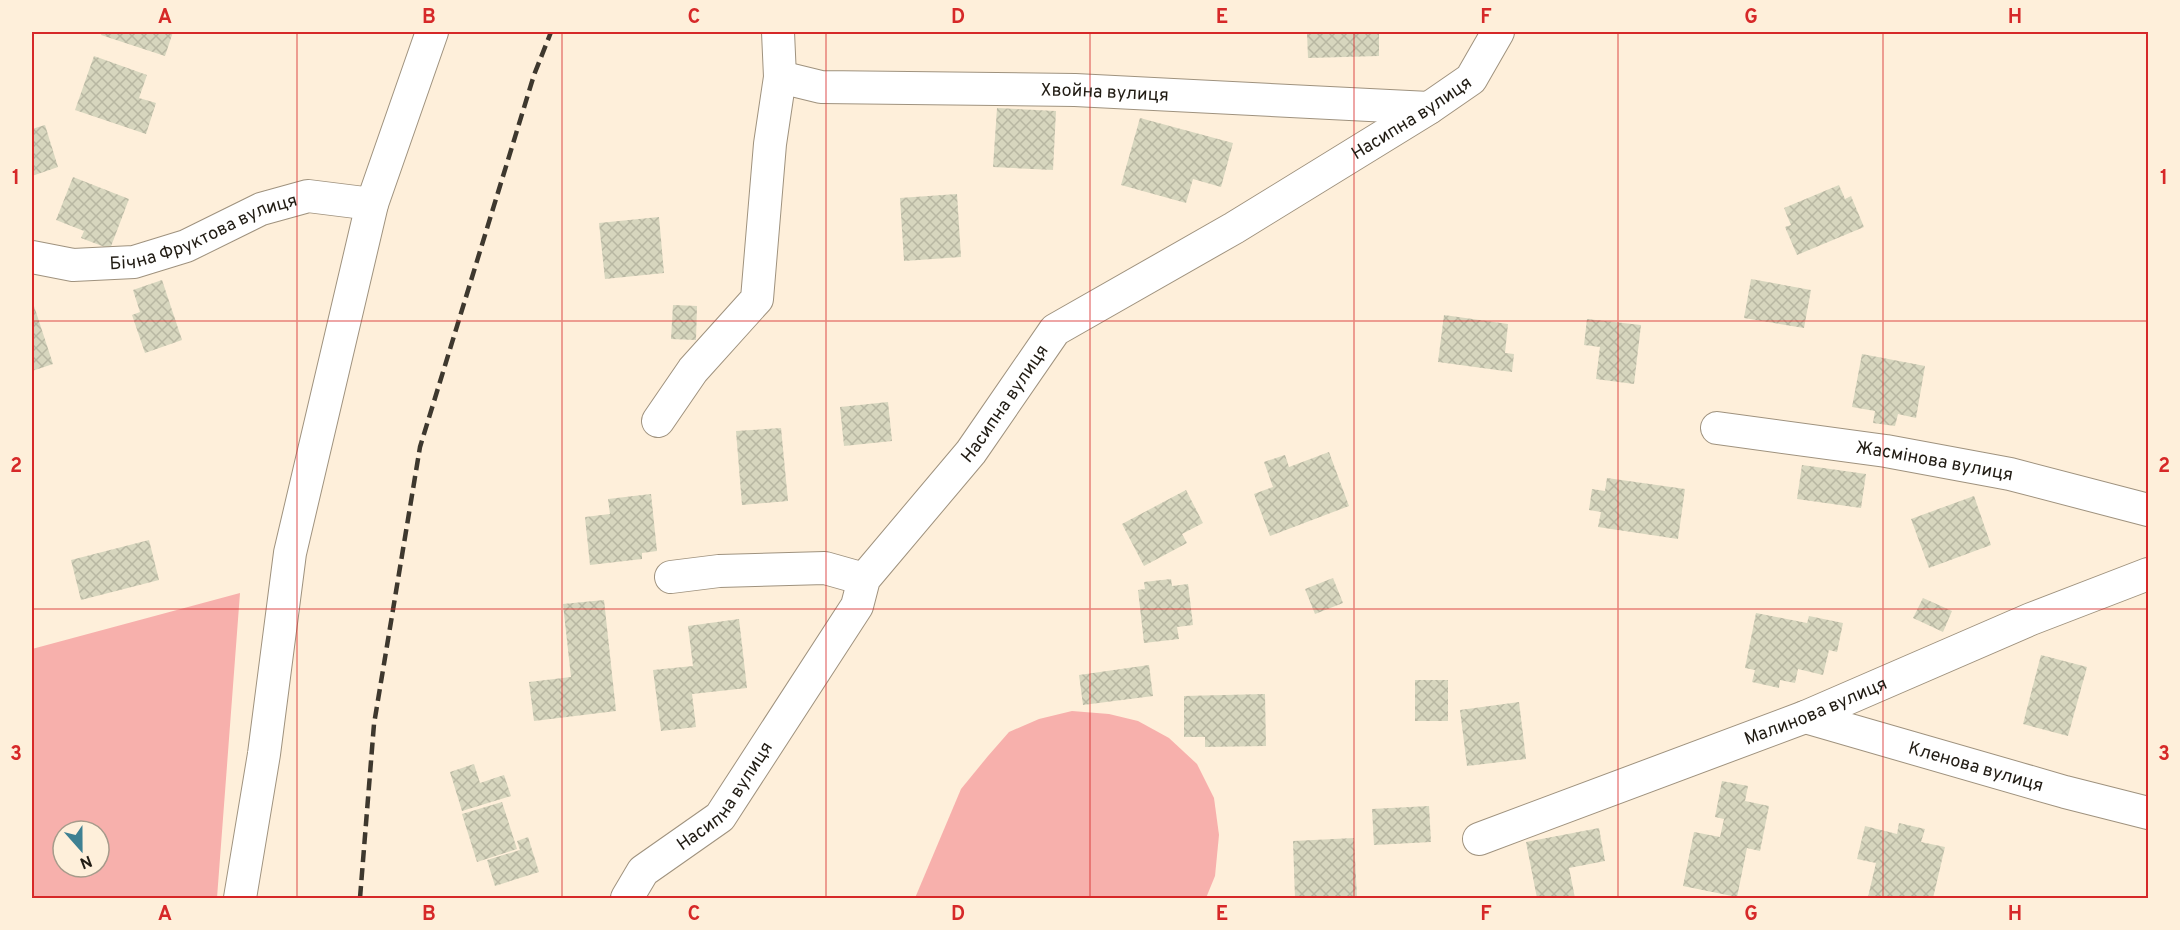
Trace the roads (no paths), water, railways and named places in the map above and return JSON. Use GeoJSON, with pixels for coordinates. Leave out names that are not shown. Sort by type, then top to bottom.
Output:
{"type":"FeatureCollection","features":[{"type":"Feature","properties":{"kind":"street"},"geometry":{"type":"LineString","coordinates":[[240,898],[264,754],[290,553],[372,204],[432,32]]}},
{"type":"Feature","properties":{"kind":"street"},"geometry":{"type":"LineString","coordinates":[[658,421],[693,370],[757,299],[770,144],[780,77],[778,32]]}},
{"type":"Feature","properties":{"kind":"street","name":"Насипна вулиця"},"geometry":{"type":"LineString","coordinates":[[627,898],[644,871],[720,817],[857,606],[864,579],[971,452],[1055,330],[1234,228],[1429,108],[1471,79],[1498,32]]}},
{"type":"Feature","properties":{"kind":"street","name":"Хвойна вулиця"},"geometry":{"type":"LineString","coordinates":[[780,77],[821,87],[1076,90],[1429,108]]}},
{"type":"Feature","properties":{"kind":"street","name":"Бічна Фруктова вулиця"},"geometry":{"type":"LineString","coordinates":[[32,257],[73,265],[134,262],[186,246],[261,209],[308,196],[372,204]]}},
{"type":"Feature","properties":{"kind":"street","name":"Жасмінова вулиця"},"geometry":{"type":"LineString","coordinates":[[1717,428],[1886,451],[2010,474],[2148,510]]}},
{"type":"Feature","properties":{"kind":"street"},"geometry":{"type":"LineString","coordinates":[[671,577],[719,571],[825,568],[864,579]]}},
{"type":"Feature","properties":{"kind":"street","name":"Малинова вулиця"},"geometry":{"type":"LineString","coordinates":[[1479,839],[1805,717],[2031,619],[2148,574]]}},
{"type":"Feature","properties":{"kind":"street","name":"Кленова вулиця"},"geometry":{"type":"LineString","coordinates":[[1805,717],[2065,792],[2148,813]]}},
{"type":"Feature","properties":{"kind":"railway"},"geometry":{"type":"LineString","coordinates":[[360,898],[374,724],[420,447],[534,75],[551,32]]}}]}
